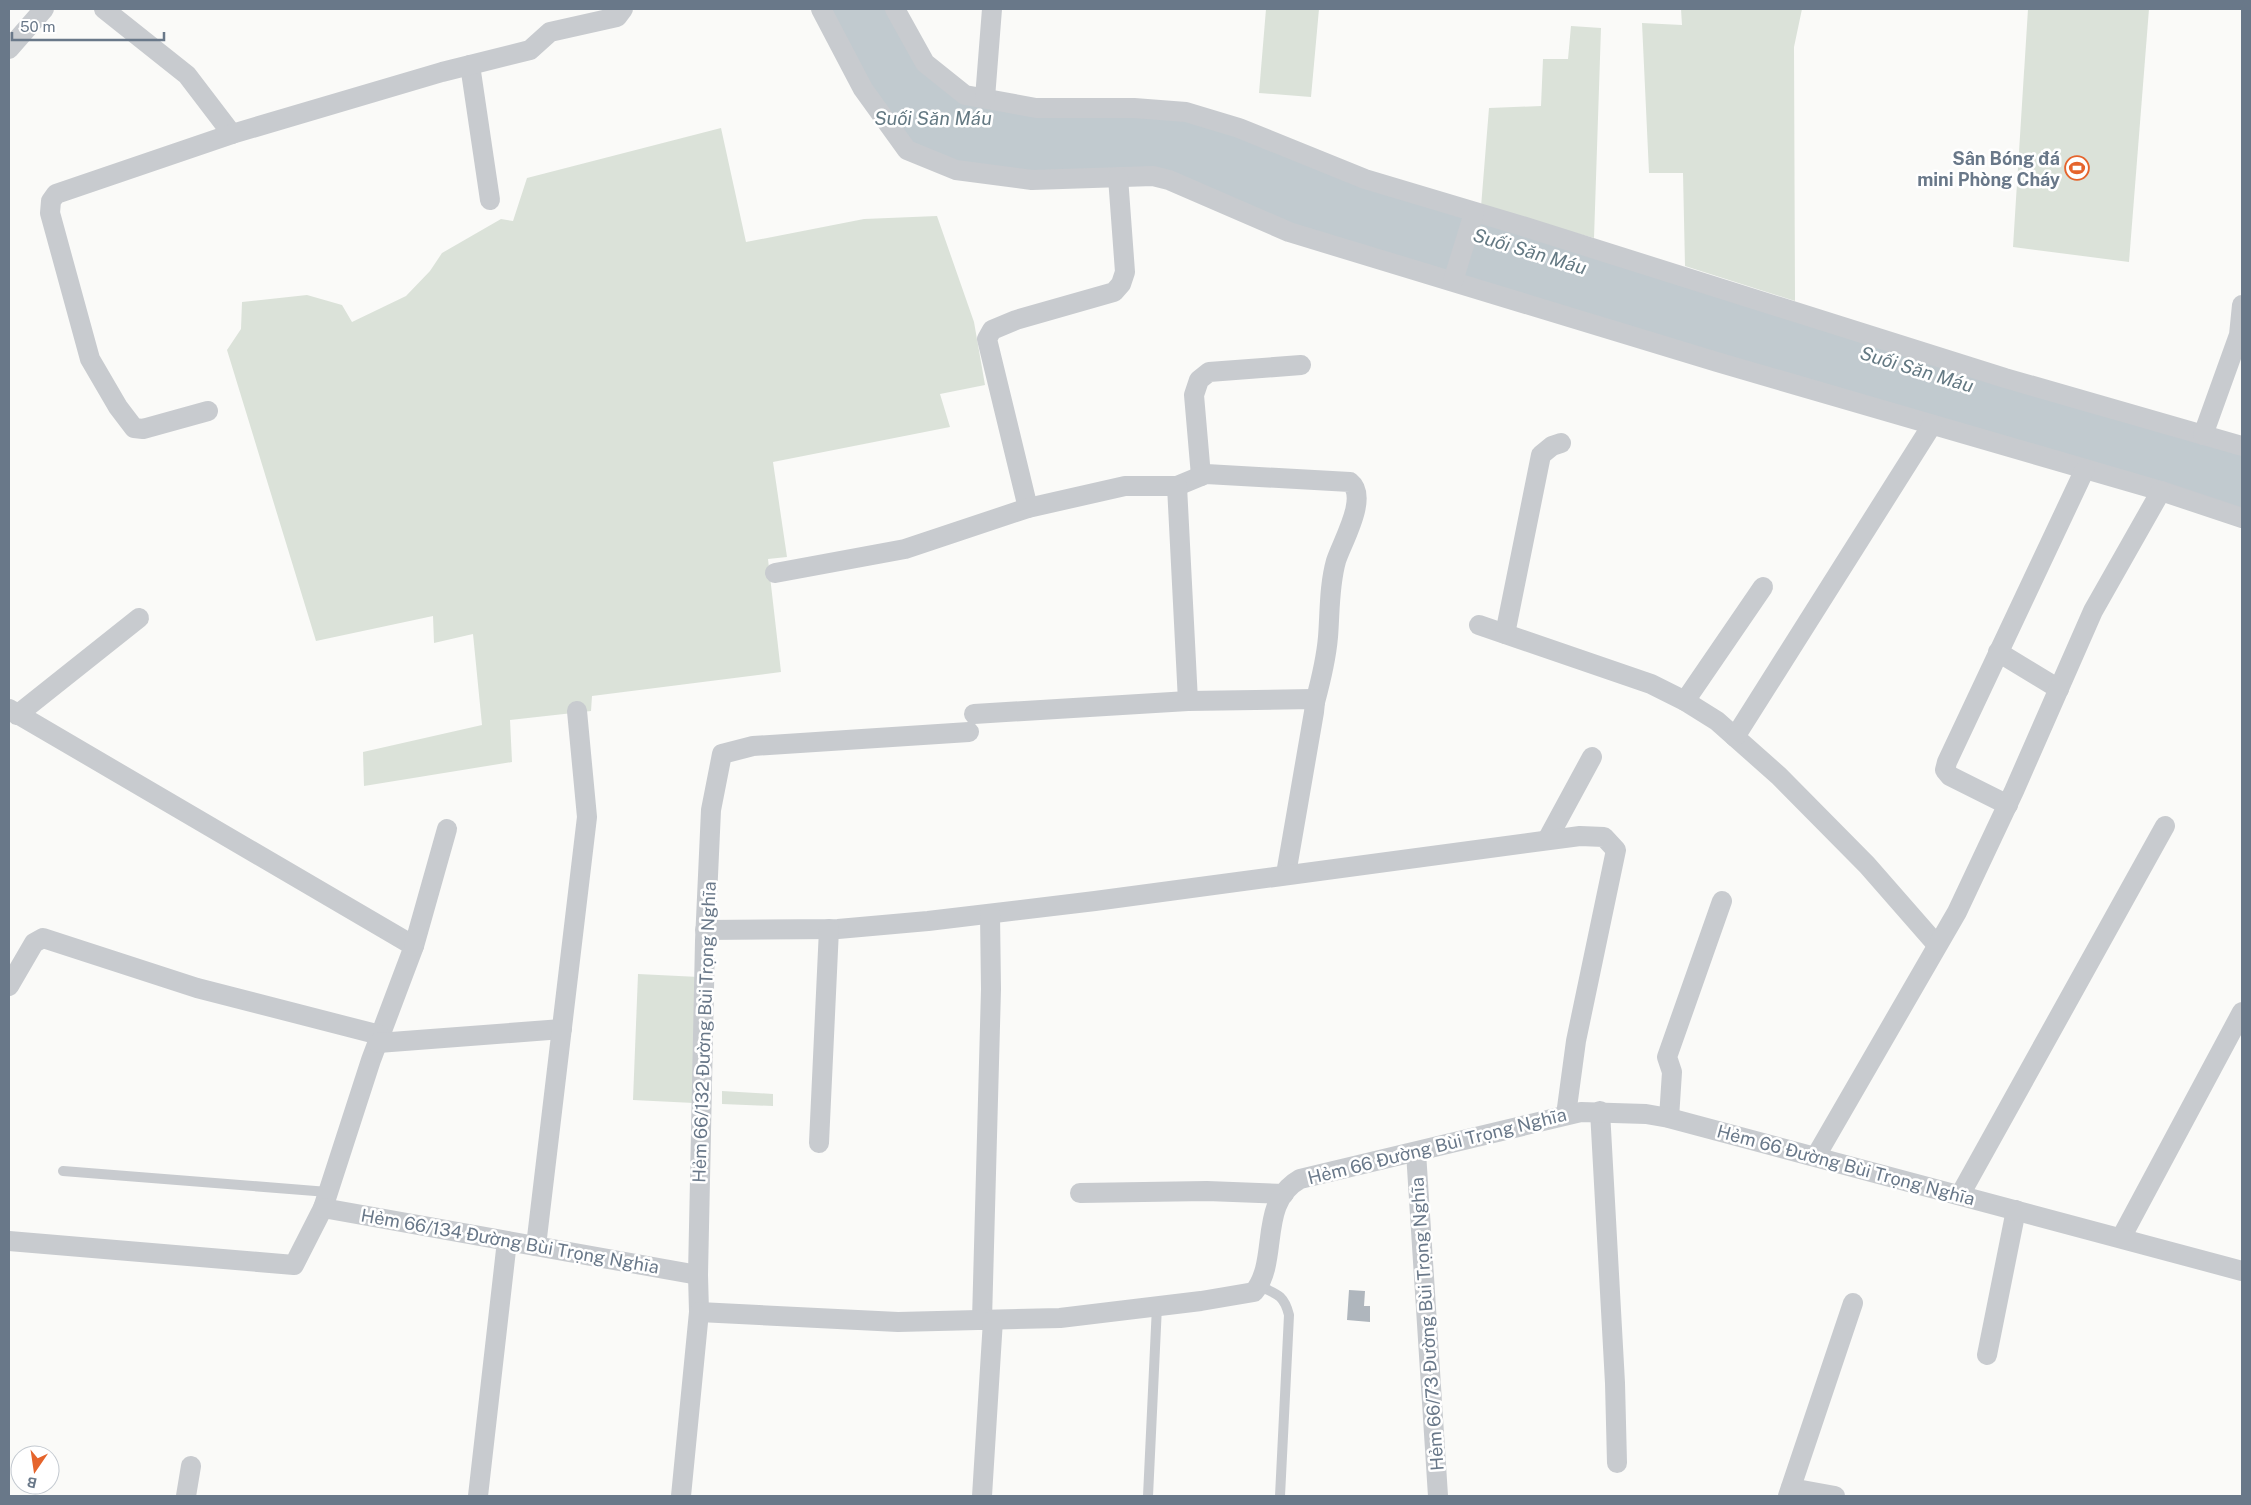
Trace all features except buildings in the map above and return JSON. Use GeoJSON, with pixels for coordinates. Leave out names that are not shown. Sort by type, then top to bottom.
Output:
{"type":"FeatureCollection","features":[{"type":"Feature","properties":{"kind":"street"},"geometry":{"type":"LineString","coordinates":[[9,49],[44,9]]}},
{"type":"Feature","properties":{"kind":"street"},"geometry":{"type":"LineString","coordinates":[[104,9],[187,75],[232,134]]}},
{"type":"Feature","properties":{"kind":"street"},"geometry":{"type":"LineString","coordinates":[[208,411],[143,429],[134,428],[118,407],[90,359],[50,213],[51,201],[56,194],[232,134],[470,65],[530,50],[550,32],[617,17],[623,9]]}},
{"type":"Feature","properties":{"kind":"street"},"geometry":{"type":"LineString","coordinates":[[820,9],[863,89],[907,150],[956,170],[1032,180],[1153,176],[1169,180],[1289,232],[1932,425],[2161,491],[2242,518]]}},
{"type":"Feature","properties":{"kind":"street"},"geometry":{"type":"LineString","coordinates":[[895,9],[925,63],[966,95],[1036,108],[1134,108],[1186,112],[1239,128],[1365,179],[1518,225],[2005,378],[2242,446]]}},
{"type":"Feature","properties":{"kind":"street"},"geometry":{"type":"LineString","coordinates":[[985,98],[992,9]]}},
{"type":"Feature","properties":{"kind":"street"},"geometry":{"type":"LineString","coordinates":[[470,65],[490,200]]}},
{"type":"Feature","properties":{"kind":"street"},"geometry":{"type":"LineString","coordinates":[[1028,508],[987,339],[992,330],[1016,320],[1114,292],[1121,284],[1125,272],[1118,177]]}},
{"type":"Feature","properties":{"kind":"street"},"geometry":{"type":"LineString","coordinates":[[1453,281],[1474,213]]}},
{"type":"Feature","properties":{"kind":"street"},"geometry":{"type":"LineString","coordinates":[[2203,435],[2239,335],[2242,305]]}},
{"type":"Feature","properties":{"kind":"street"},"geometry":{"type":"LineString","coordinates":[[1201,476],[1194,395],[1198,380],[1209,372],[1301,366]]}},
{"type":"Feature","properties":{"kind":"street"},"geometry":{"type":"LineString","coordinates":[[1735,736],[1932,425]]}},
{"type":"Feature","properties":{"kind":"street"},"geometry":{"type":"LineString","coordinates":[[1505,634],[1541,455],[1552,446],[1561,443]]}},
{"type":"Feature","properties":{"kind":"street"},"geometry":{"type":"LineString","coordinates":[[2008,805],[1950,776],[1945,770],[1998,652],[2085,469]]}},
{"type":"Feature","properties":{"kind":"street"},"geometry":{"type":"LineString","coordinates":[[774,573],[905,549],[1028,508],[1125,486],[1177,486],[1206,474],[1350,482],[1356,487],[1356,509],[1331,579],[1324,669],[1316,702],[1286,874]]}},
{"type":"Feature","properties":{"kind":"street"},"geometry":{"type":"LineString","coordinates":[[1177,486],[1188,700],[1313,699],[1316,702]]}},
{"type":"Feature","properties":{"kind":"street"},"geometry":{"type":"LineString","coordinates":[[1816,1156],[1957,912],[2008,805],[2093,611],[2161,491]]}},
{"type":"Feature","properties":{"kind":"street"},"geometry":{"type":"LineString","coordinates":[[1685,701],[1763,587]]}},
{"type":"Feature","properties":{"kind":"street"},"geometry":{"type":"LineString","coordinates":[[139,618],[13,712],[414,946]]}},
{"type":"Feature","properties":{"kind":"street"},"geometry":{"type":"LineString","coordinates":[[1479,625],[1651,684],[1685,701],[1717,721],[1779,776],[1867,865],[1937,945]]}},
{"type":"Feature","properties":{"kind":"street"},"geometry":{"type":"LineString","coordinates":[[1998,652],[2059,689]]}},
{"type":"Feature","properties":{"kind":"street","name":"Hẻm 66/132 Đường Bùi Trọng Nghĩa"},"geometry":{"type":"LineString","coordinates":[[699,1312],[698,1274],[706,930],[711,810],[722,754],[753,746],[1188,700]]}},
{"type":"Feature","properties":{"kind":"street"},"geometry":{"type":"LineString","coordinates":[[536,1246],[587,817],[577,711]]}},
{"type":"Feature","properties":{"kind":"street"},"geometry":{"type":"LineString","coordinates":[[1547,840],[1592,757]]}},
{"type":"Feature","properties":{"kind":"street"},"geometry":{"type":"LineString","coordinates":[[1960,1195],[2166,826]]}},
{"type":"Feature","properties":{"kind":"street"},"geometry":{"type":"LineString","coordinates":[[9,1242],[291,1265],[296,1262],[326,1200],[379,1039],[414,946],[447,829]]}},
{"type":"Feature","properties":{"kind":"street"},"geometry":{"type":"LineString","coordinates":[[706,930],[829,929],[928,921],[1547,840],[1580,836],[1604,837],[1616,850],[1576,1041],[1566,1115]]}},
{"type":"Feature","properties":{"kind":"street"},"geometry":{"type":"LineString","coordinates":[[1669,1118],[1672,1072],[1667,1057],[1722,901]]}},
{"type":"Feature","properties":{"kind":"street"},"geometry":{"type":"LineString","coordinates":[[982,1496],[988,1320],[990,914]]}},
{"type":"Feature","properties":{"kind":"street"},"geometry":{"type":"LineString","coordinates":[[820,1143],[829,929]]}},
{"type":"Feature","properties":{"kind":"street"},"geometry":{"type":"LineString","coordinates":[[9,986],[34,943],[43,938],[197,988],[379,1039],[562,1029]]}},
{"type":"Feature","properties":{"kind":"street"},"geometry":{"type":"LineString","coordinates":[[2121,1238],[2242,1012]]}},
{"type":"Feature","properties":{"kind":"street"},"geometry":{"type":"LineString","coordinates":[[1600,1111],[1615,1383],[1617,1462]]}},
{"type":"Feature","properties":{"kind":"street","name":"Hẻm 66 Đường Bùi Trọng Nghĩa"},"geometry":{"type":"LineString","coordinates":[[1259,1286],[1276,1204],[1290,1185],[1300,1179],[1566,1115],[1600,1111],[1646,1114],[1669,1118],[2242,1271]]}},
{"type":"Feature","properties":{"kind":"street","name":"Hẻm 66/73 Đường Bùi Trọng Nghĩa"},"geometry":{"type":"LineString","coordinates":[[1416,1152],[1438,1496]]}},
{"type":"Feature","properties":{"kind":"street"},"geometry":{"type":"LineString","coordinates":[[1080,1193],[1207,1190],[1284,1194]]}},
{"type":"Feature","properties":{"kind":"street","name":"Hẻm 66/134 Đường Bùi Trọng Nghĩa"},"geometry":{"type":"LineString","coordinates":[[326,1200],[507,1241],[698,1274]]}},
{"type":"Feature","properties":{"kind":"street"},"geometry":{"type":"LineString","coordinates":[[1987,1355],[2016,1210]]}},
{"type":"Feature","properties":{"kind":"street"},"geometry":{"type":"LineString","coordinates":[[478,1496],[507,1241]]}},
{"type":"Feature","properties":{"kind":"street"},"geometry":{"type":"LineString","coordinates":[[681,1496],[699,1312],[898,1322],[1060,1318],[1254,1292],[1259,1286]]}},
{"type":"Feature","properties":{"kind":"street"},"geometry":{"type":"LineString","coordinates":[[1835,1496],[1790,1492],[1853,1303]]}},
{"type":"Feature","properties":{"kind":"street"},"geometry":{"type":"LineString","coordinates":[[186,1496],[190,1466]]}},
{"type":"Feature","properties":{"kind":"lane"},"geometry":{"type":"LineString","coordinates":[[63,1170],[326,1200]]}},
{"type":"Feature","properties":{"kind":"lane"},"geometry":{"type":"LineString","coordinates":[[1259,1286],[1274,1293],[1286,1302],[1289,1315],[1280,1496]]}},
{"type":"Feature","properties":{"kind":"lane"},"geometry":{"type":"LineString","coordinates":[[1148,1496],[1157,1306]]}},
{"type":"Feature","properties":{"kind":"shaded area"},"geometry":{"type":"Polygon","coordinates":[[[1266,9],[1319,9],[1311,97],[1259,93],[1266,9]]]}},
{"type":"Feature","properties":{"kind":"shaded area"},"geometry":{"type":"Polygon","coordinates":[[[1681,9],[1802,9],[1794,47],[1795,301],[1685,266],[1683,173],[1649,173],[1642,23],[1682,25],[1681,9]]]}},
{"type":"Feature","properties":{"kind":"shaded area","name":"Sân Bóng đá mini Phòng Cháy"},"geometry":{"type":"Polygon","coordinates":[[[2028,9],[2149,9],[2129,262],[2013,247],[2028,9]]]}},
{"type":"Feature","properties":{"kind":"shaded area"},"geometry":{"type":"Polygon","coordinates":[[[1571,26],[1601,28],[1594,238],[1481,207],[1489,108],[1541,106],[1543,59],[1568,59],[1571,26]]]}},
{"type":"Feature","properties":{"kind":"shaded area"},"geometry":{"type":"Polygon","coordinates":[[[721,128],[746,242],[864,219],[937,216],[974,322],[985,385],[940,394],[950,427],[773,462],[787,557],[768,559],[781,672],[592,696],[591,711],[510,720],[512,762],[364,786],[363,752],[482,725],[473,634],[434,643],[433,616],[316,641],[227,350],[241,329],[242,302],[307,295],[342,305],[352,322],[406,296],[430,271],[442,253],[501,219],[513,221],[527,178],[721,128]]]}},
{"type":"Feature","properties":{"kind":"shaded area"},"geometry":{"type":"Polygon","coordinates":[[[638,974],[699,977],[694,1103],[633,1100],[638,974]]]}},
{"type":"Feature","properties":{"kind":"shaded area"},"geometry":{"type":"Polygon","coordinates":[[[722,1091],[773,1094],[773,1106],[722,1104],[722,1091]]]}},
{"type":"Feature","properties":{"kind":"water","name":"Suối Săn Máu"},"geometry":{"type":"Polygon","coordinates":[[[828,9],[888,9],[961,101],[1185,119],[2242,453],[2242,511],[1297,227],[1174,175],[1034,172],[958,164],[912,144],[870,86],[828,9]]]}},
{"type":"Feature","properties":{"kind":"place","name":"Sân Bóng đá mini Phòng Cháy"},"geometry":{"type":"Point","coordinates":[2077,168]}}]}
